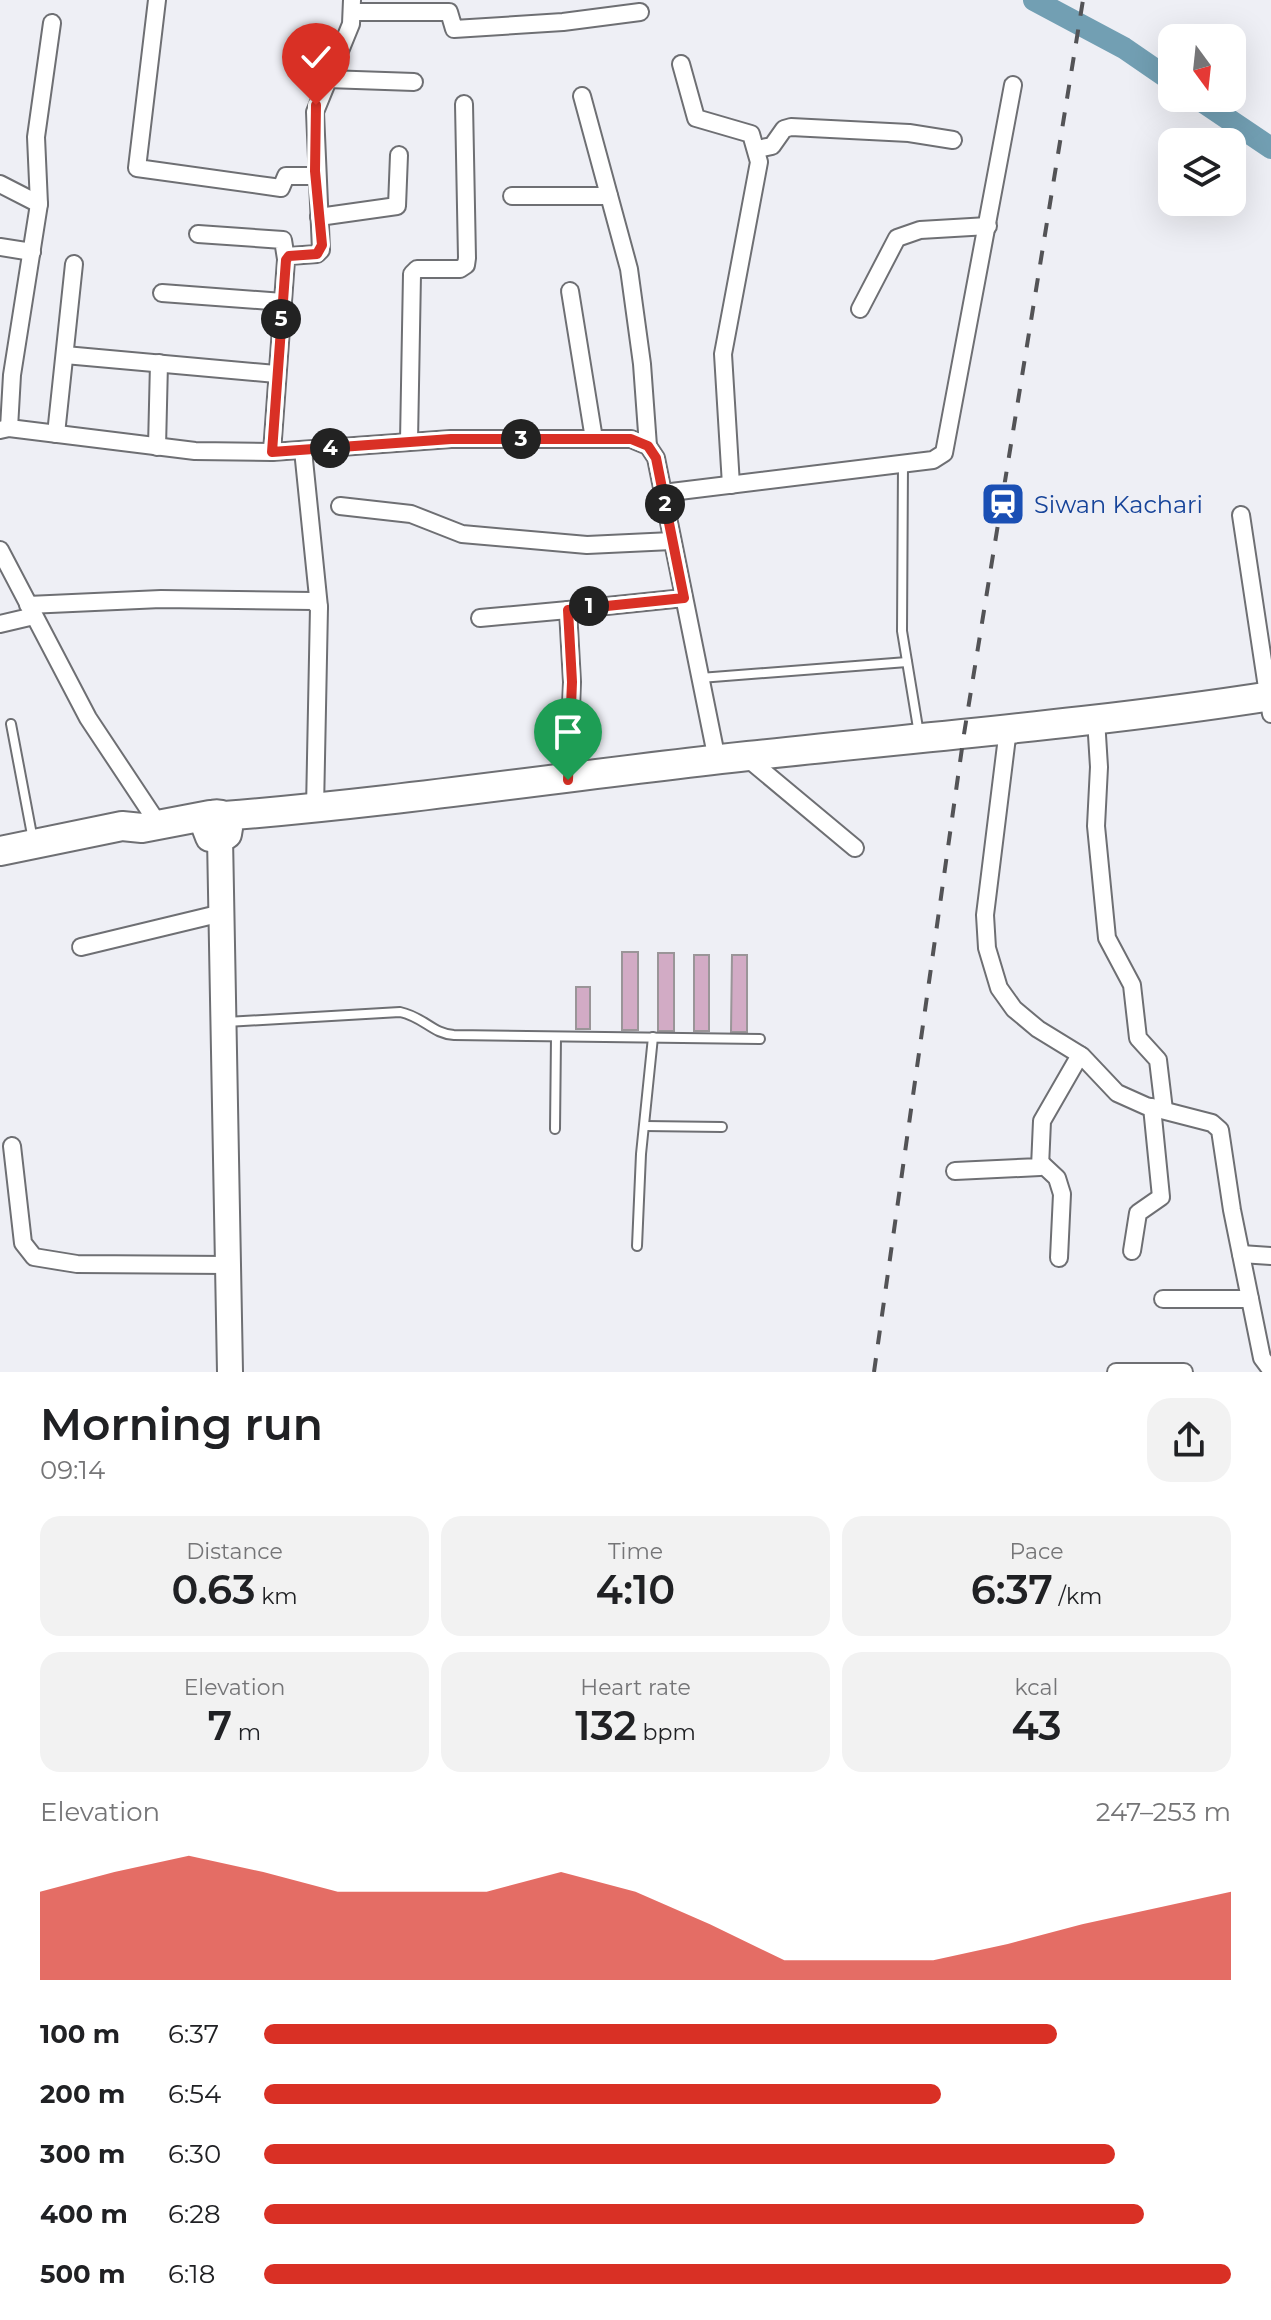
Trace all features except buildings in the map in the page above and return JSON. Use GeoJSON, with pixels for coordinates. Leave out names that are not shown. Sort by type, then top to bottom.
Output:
{"type":"FeatureCollection","features":[{"type":"Feature","properties":{"kind":"highway"},"geometry":{"type":"LineString","coordinates":[[0,851],[122,826],[218,823],[746,756],[1270,702]]}},
{"type":"Feature","properties":{"kind":"highway"},"geometry":{"type":"LineString","coordinates":[[0,871],[124,841],[151,826]]}},
{"type":"Feature","properties":{"kind":"main road"},"geometry":{"type":"LineString","coordinates":[[218,823],[225,1022],[230,1372]]}},
{"type":"Feature","properties":{"kind":"street"},"geometry":{"type":"LineString","coordinates":[[157,0],[137,168],[281,188],[286,176],[316,176]]}},
{"type":"Feature","properties":{"kind":"street"},"geometry":{"type":"LineString","coordinates":[[286,259],[319,252],[322,245],[315,112],[345,42],[352,6],[449,12],[454,29],[563,22],[640,12]]}},
{"type":"Feature","properties":{"kind":"street"},"geometry":{"type":"LineString","coordinates":[[52,23],[36,137],[39,204],[4,429],[195,451],[272,452],[409,441],[631,439],[648,446]]}},
{"type":"Feature","properties":{"kind":"street"},"geometry":{"type":"LineString","coordinates":[[681,64],[696,118],[751,134],[757,149],[756,181],[723,354],[731,485]]}},
{"type":"Feature","properties":{"kind":"street"},"geometry":{"type":"LineString","coordinates":[[327,79],[414,82]]}},
{"type":"Feature","properties":{"kind":"street"},"geometry":{"type":"LineString","coordinates":[[663,493],[933,460],[944,453],[1013,85]]}},
{"type":"Feature","properties":{"kind":"street"},"geometry":{"type":"LineString","coordinates":[[582,96],[629,269],[642,364],[648,446],[656,458],[717,760]]}},
{"type":"Feature","properties":{"kind":"street"},"geometry":{"type":"LineString","coordinates":[[409,441],[412,274],[417,269],[460,269],[466,265],[464,104]]}},
{"type":"Feature","properties":{"kind":"street"},"geometry":{"type":"LineString","coordinates":[[757,149],[772,146],[784,129],[791,127],[909,133],[953,140]]}},
{"type":"Feature","properties":{"kind":"street"},"geometry":{"type":"LineString","coordinates":[[319,217],[397,206],[399,155]]}},
{"type":"Feature","properties":{"kind":"street"},"geometry":{"type":"LineString","coordinates":[[0,184],[39,204]]}},
{"type":"Feature","properties":{"kind":"street"},"geometry":{"type":"LineString","coordinates":[[512,196],[609,196]]}},
{"type":"Feature","properties":{"kind":"street"},"geometry":{"type":"LineString","coordinates":[[860,309],[897,238],[920,230],[988,226]]}},
{"type":"Feature","properties":{"kind":"street"},"geometry":{"type":"LineString","coordinates":[[198,234],[283,240],[286,259],[272,452]]}},
{"type":"Feature","properties":{"kind":"street"},"geometry":{"type":"LineString","coordinates":[[0,247],[32,252]]}},
{"type":"Feature","properties":{"kind":"street"},"geometry":{"type":"LineString","coordinates":[[56,434],[74,264]]}},
{"type":"Feature","properties":{"kind":"street"},"geometry":{"type":"LineString","coordinates":[[570,291],[594,439]]}},
{"type":"Feature","properties":{"kind":"street"},"geometry":{"type":"LineString","coordinates":[[162,293],[283,302]]}},
{"type":"Feature","properties":{"kind":"street"},"geometry":{"type":"LineString","coordinates":[[65,355],[276,374]]}},
{"type":"Feature","properties":{"kind":"street"},"geometry":{"type":"LineString","coordinates":[[157,447],[159,363]]}},
{"type":"Feature","properties":{"kind":"street"},"geometry":{"type":"LineString","coordinates":[[303,450],[319,607],[315,809]]}},
{"type":"Feature","properties":{"kind":"street"},"geometry":{"type":"LineString","coordinates":[[340,506],[403,512],[462,534],[587,545],[672,541]]}},
{"type":"Feature","properties":{"kind":"street"},"geometry":{"type":"LineString","coordinates":[[1241,515],[1270,702]]}},
{"type":"Feature","properties":{"kind":"street"},"geometry":{"type":"LineString","coordinates":[[0,550],[88,718],[151,826]]}},
{"type":"Feature","properties":{"kind":"street"},"geometry":{"type":"LineString","coordinates":[[0,624],[31,611],[115,600],[297,598],[313,601],[319,607]]}},
{"type":"Feature","properties":{"kind":"street"},"geometry":{"type":"LineString","coordinates":[[480,618],[684,598]]}},
{"type":"Feature","properties":{"kind":"street"},"geometry":{"type":"LineString","coordinates":[[568,610],[572,682],[568,780]]}},
{"type":"Feature","properties":{"kind":"street"},"geometry":{"type":"LineString","coordinates":[[1096,719],[1099,767],[1096,826],[1108,946],[1132,985],[1138,1038],[1158,1060],[1161,1197],[1138,1213],[1132,1251]]}},
{"type":"Feature","properties":{"kind":"street"},"geometry":{"type":"LineString","coordinates":[[1008,729],[985,915],[987,948],[999,988],[1014,1009],[1038,1029],[1080,1055],[1117,1093],[1158,1109],[1212,1123],[1220,1130],[1262,1358],[1261,1371]]}},
{"type":"Feature","properties":{"kind":"street"},"geometry":{"type":"LineString","coordinates":[[746,756],[855,848]]}},
{"type":"Feature","properties":{"kind":"street"},"geometry":{"type":"LineString","coordinates":[[81,947],[222,913]]}},
{"type":"Feature","properties":{"kind":"street"},"geometry":{"type":"LineString","coordinates":[[1059,1258],[1062,1194],[1057,1178],[1042,1164],[1042,1121],[1080,1055]]}},
{"type":"Feature","properties":{"kind":"street"},"geometry":{"type":"LineString","coordinates":[[12,1146],[23,1243],[34,1257],[77,1264],[228,1265]]}},
{"type":"Feature","properties":{"kind":"street"},"geometry":{"type":"LineString","coordinates":[[955,1171],[1036,1169],[1042,1164]]}},
{"type":"Feature","properties":{"kind":"street"},"geometry":{"type":"LineString","coordinates":[[1241,1254],[1271,1256]]}},
{"type":"Feature","properties":{"kind":"street"},"geometry":{"type":"LineString","coordinates":[[1163,1299],[1250,1299]]}},
{"type":"Feature","properties":{"kind":"street"},"geometry":{"type":"LineString","coordinates":[[1116,1372],[1184,1372]]}},
{"type":"Feature","properties":{"kind":"lane"},"geometry":{"type":"LineString","coordinates":[[903,464],[900,592],[907,662],[920,739]]}},
{"type":"Feature","properties":{"kind":"lane"},"geometry":{"type":"LineString","coordinates":[[700,678],[907,662]]}},
{"type":"Feature","properties":{"kind":"lane"},"geometry":{"type":"LineString","coordinates":[[11,724],[34,844]]}},
{"type":"Feature","properties":{"kind":"lane"},"geometry":{"type":"LineString","coordinates":[[225,1022],[400,1012],[418,1015],[442,1034],[760,1039]]}},
{"type":"Feature","properties":{"kind":"lane"},"geometry":{"type":"LineString","coordinates":[[555,1129],[556,1037]]}},
{"type":"Feature","properties":{"kind":"lane"},"geometry":{"type":"LineString","coordinates":[[637,1246],[653,1037]]}},
{"type":"Feature","properties":{"kind":"lane"},"geometry":{"type":"LineString","coordinates":[[645,1126],[722,1127]]}},
{"type":"Feature","properties":{"kind":"waterway"},"geometry":{"type":"LineString","coordinates":[[1034,0],[1124,48],[1158,71]]}},
{"type":"Feature","properties":{"kind":"waterway"},"geometry":{"type":"LineString","coordinates":[[1218,112],[1271,148]]}},
{"type":"Feature","properties":{"kind":"railway"},"geometry":{"type":"LineString","coordinates":[[874,1372],[964,734],[1083,0]]}},
{"type":"Feature","properties":{"kind":"place","name":"Siwan Kachari"},"geometry":{"type":"Point","coordinates":[1003,504]}},
{"type":"Feature","properties":{"kind":"route"},"geometry":{"type":"LineString","coordinates":[[316,105],[315,171],[322,245],[317,254],[289,256],[286,259],[272,452],[451,439],[631,439],[648,446],[656,458],[684,598],[568,610],[572,682],[568,780]]}}]}
